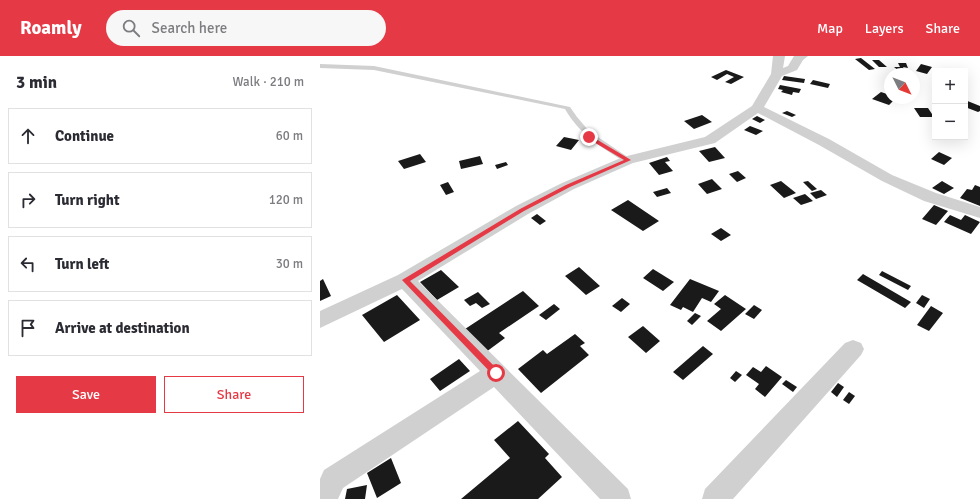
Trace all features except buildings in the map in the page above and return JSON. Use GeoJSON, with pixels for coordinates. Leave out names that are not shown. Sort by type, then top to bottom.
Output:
{"type":"FeatureCollection","features":[{"type":"Feature","properties":{"kind":"street"},"geometry":{"type":"LineString","coordinates":[[320,320],[405,280],[522,210],[568,186],[628,160],[710,140],[757,108],[777,74],[779,56]]}},
{"type":"Feature","properties":{"kind":"street"},"geometry":{"type":"LineString","coordinates":[[777,74],[793,68],[798,58],[802,56]]}},
{"type":"Feature","properties":{"kind":"street"},"geometry":{"type":"LineString","coordinates":[[757,108],[824,142],[887,178],[930,197],[980,213]]}},
{"type":"Feature","properties":{"kind":"street"},"geometry":{"type":"LineString","coordinates":[[405,280],[618,499]]}},
{"type":"Feature","properties":{"kind":"street"},"geometry":{"type":"LineString","coordinates":[[715,499],[853,349]]}},
{"type":"Feature","properties":{"kind":"street"},"geometry":{"type":"LineString","coordinates":[[325,499],[333,479],[496,373]]}},
{"type":"Feature","properties":{"kind":"lane"},"geometry":{"type":"LineString","coordinates":[[320,66],[374,68],[468,86],[568,108],[577,125],[589,137],[628,160]]}},
{"type":"Feature","properties":{"kind":"route"},"geometry":{"type":"LineString","coordinates":[[496,373],[405,280],[522,210],[568,186],[628,160],[589,137]]}}]}
